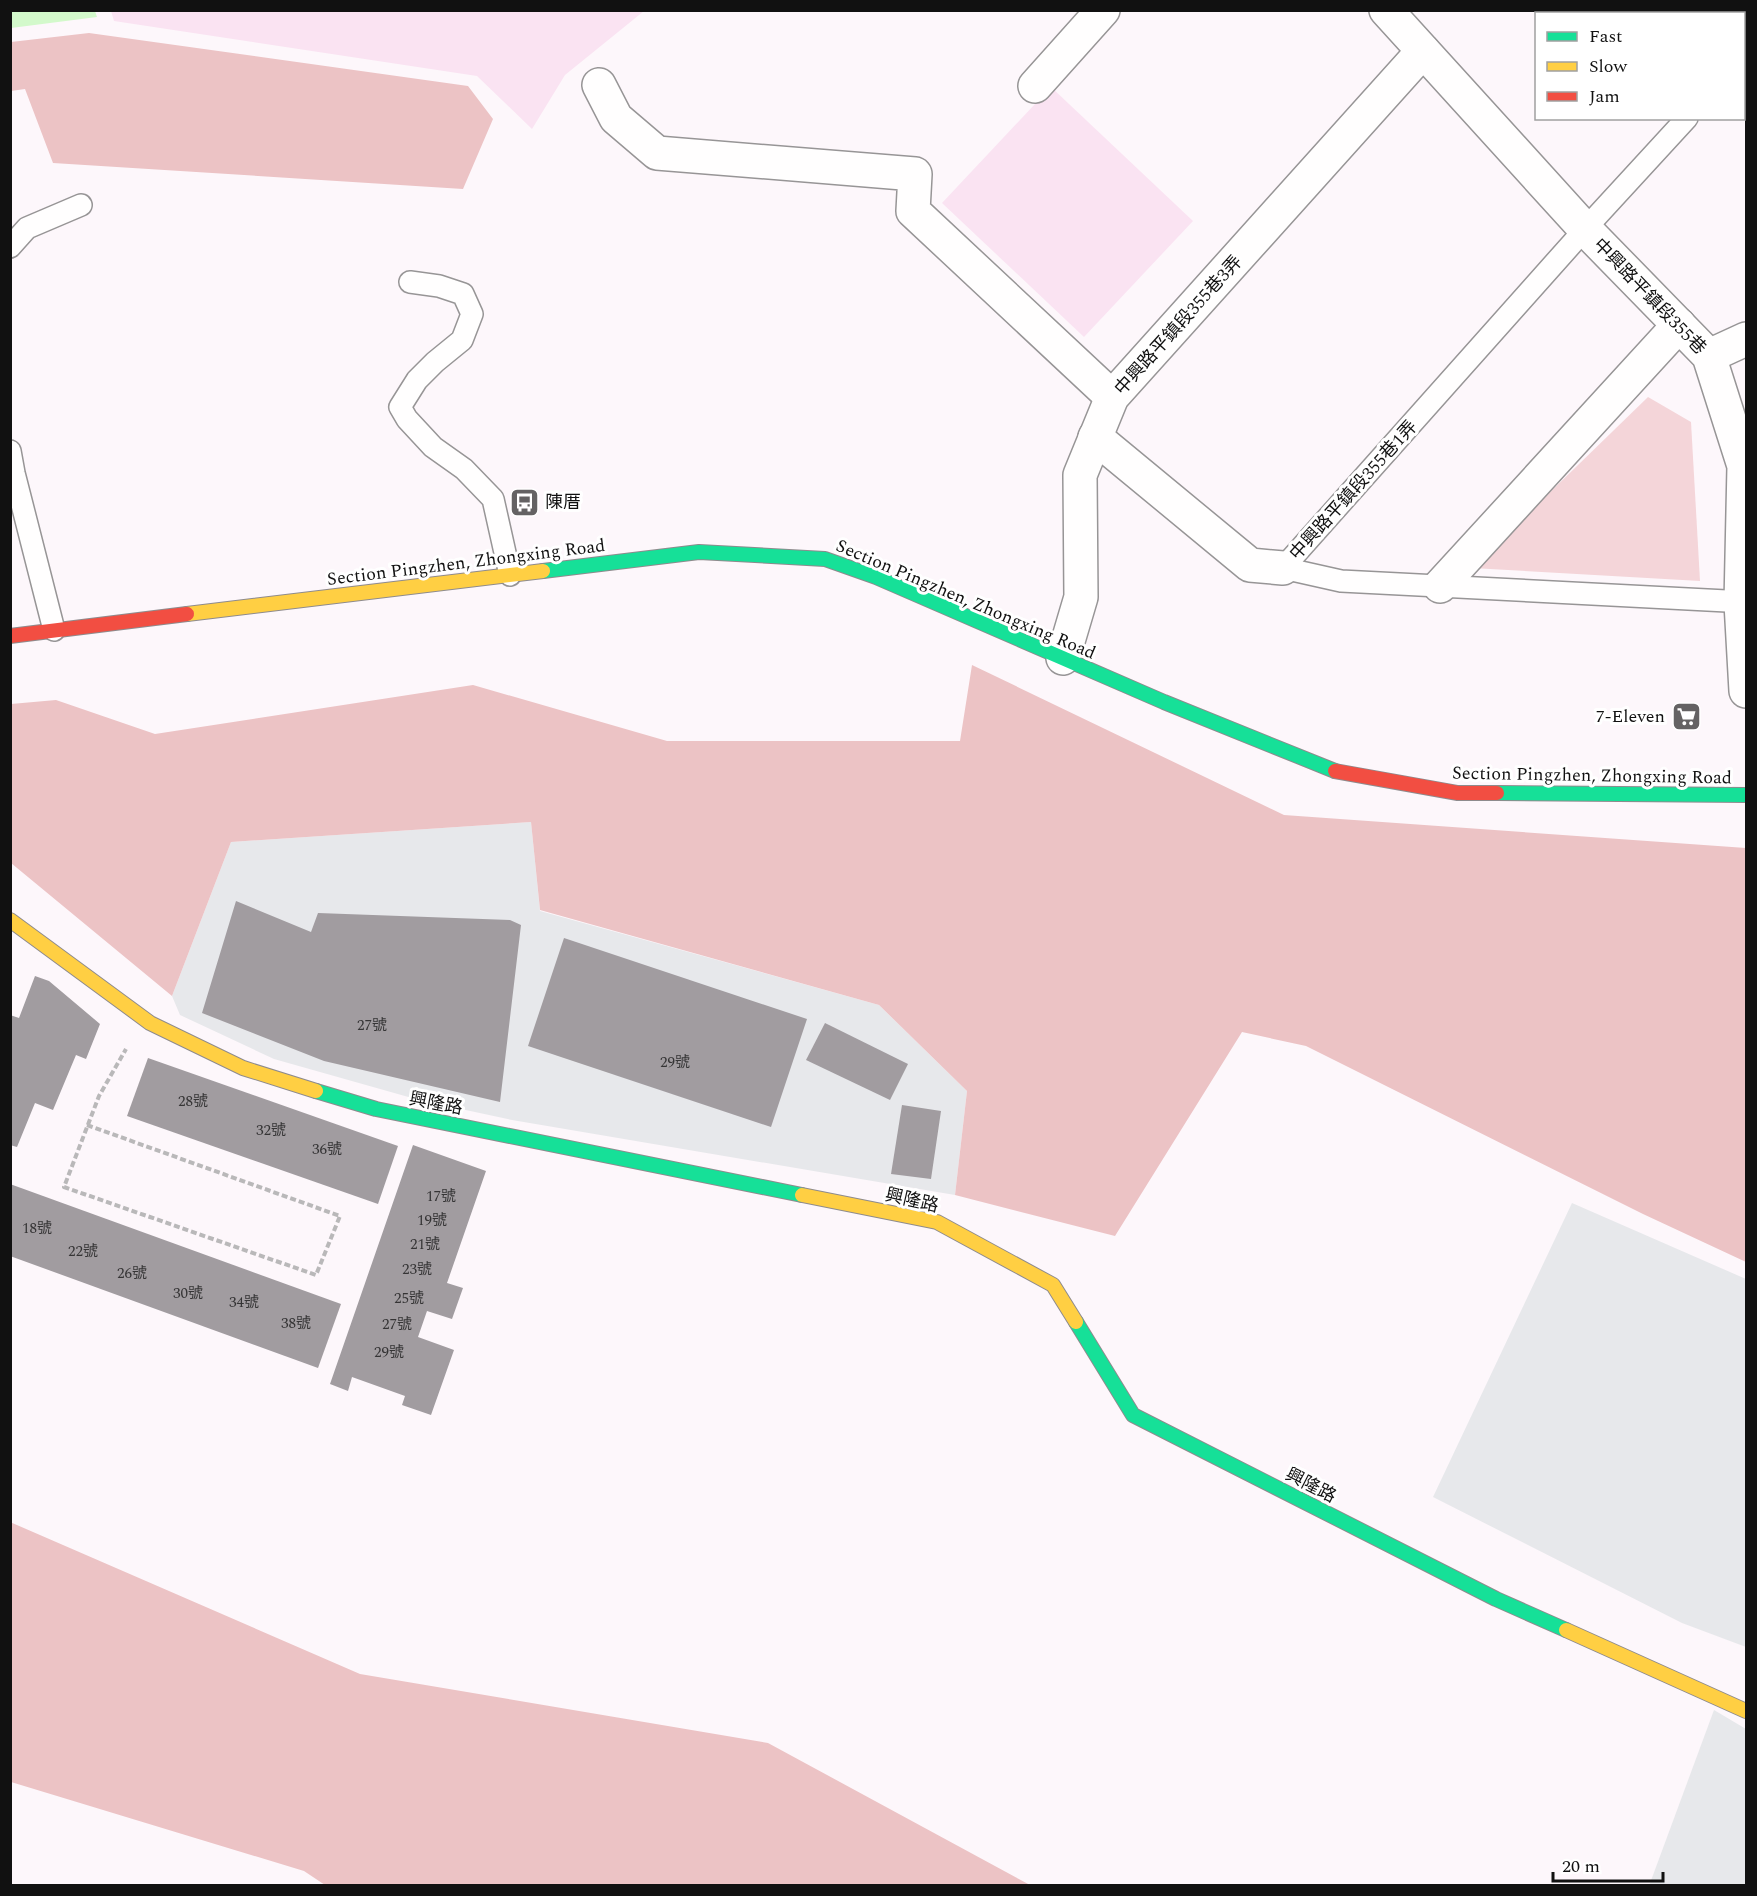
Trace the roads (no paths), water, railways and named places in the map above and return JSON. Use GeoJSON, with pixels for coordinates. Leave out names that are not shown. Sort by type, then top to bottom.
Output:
{"type":"FeatureCollection","features":[{"type":"Feature","properties":{"kind":"street"},"geometry":{"type":"LineString","coordinates":[[1035,86],[1103,10]]}},
{"type":"Feature","properties":{"kind":"street","name":"中興路平鎮段355巷"},"geometry":{"type":"LineString","coordinates":[[1386,10],[1585,229],[1709,356],[1745,466],[1746,692]]}},
{"type":"Feature","properties":{"kind":"street","name":"中興路平鎮段355巷3弄"},"geometry":{"type":"LineString","coordinates":[[1063,658],[1081,597],[1080,475],[1112,397],[1423,51]]}},
{"type":"Feature","properties":{"kind":"street"},"geometry":{"type":"LineString","coordinates":[[599,85],[616,118],[657,153],[915,174],[913,211],[1112,397]]}},
{"type":"Feature","properties":{"kind":"street"},"geometry":{"type":"LineString","coordinates":[[1440,586],[1679,325]]}},
{"type":"Feature","properties":{"kind":"street"},"geometry":{"type":"LineString","coordinates":[[1709,356],[1746,339]]}},
{"type":"Feature","properties":{"kind":"street"},"geometry":{"type":"LineString","coordinates":[[1095,437],[1250,565],[1283,568]]}},
{"type":"Feature","properties":{"kind":"street","name":"Section Pingzhen, Zhongxing Road"},"geometry":{"type":"LineString","coordinates":[[10,636],[699,552],[825,559],[876,577],[1164,702],[1337,772],[1458,793],[1746,795]]}},
{"type":"Feature","properties":{"kind":"street","name":"興隆路"},"geometry":{"type":"LineString","coordinates":[[10,920],[150,1023],[243,1068],[376,1109],[937,1222],[1053,1286],[1132,1415],[1496,1599],[1746,1711]]}},
{"type":"Feature","properties":{"kind":"lane","name":"中興路平鎮段355巷1弄"},"geometry":{"type":"LineString","coordinates":[[1685,120],[1283,568],[1341,581],[1744,603]]}},
{"type":"Feature","properties":{"kind":"lane"},"geometry":{"type":"LineString","coordinates":[[10,247],[27,228],[81,206]]}},
{"type":"Feature","properties":{"kind":"lane"},"geometry":{"type":"LineString","coordinates":[[410,282],[439,286],[463,294],[472,314],[462,340],[417,380],[400,407],[407,419],[433,447],[464,469],[493,499],[510,575]]}},
{"type":"Feature","properties":{"kind":"lane"},"geometry":{"type":"LineString","coordinates":[[10,451],[54,630]]}},
{"type":"Feature","properties":{"kind":"place","name":"陳厝"},"geometry":{"type":"Point","coordinates":[524,502]}},
{"type":"Feature","properties":{"kind":"place","name":"7-Eleven"},"geometry":{"type":"Point","coordinates":[1686,716]}}]}
